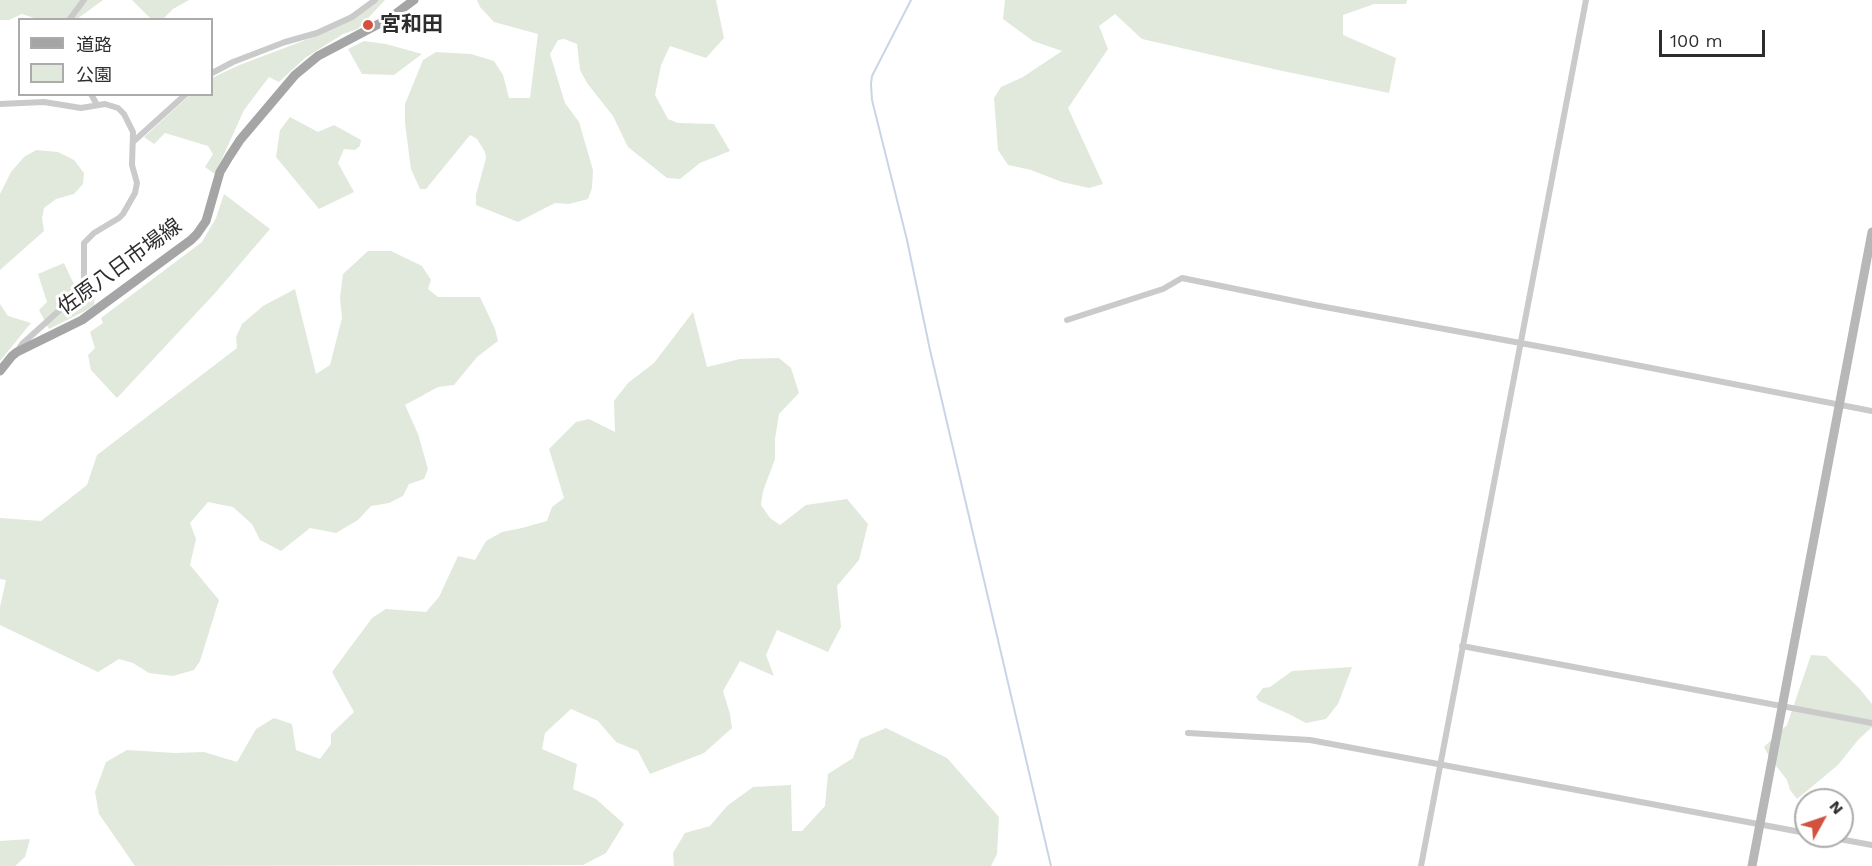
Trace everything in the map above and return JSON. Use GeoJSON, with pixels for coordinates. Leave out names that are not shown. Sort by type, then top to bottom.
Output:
{"type":"FeatureCollection","features":[{"type":"Feature","properties":{"kind":"main road","name":"佐原八日市場線"},"geometry":{"type":"LineString","coordinates":[[0,372],[17,352],[82,320],[191,240],[206,221],[220,172],[240,140],[295,75],[318,56],[384,22],[414,0]]}},
{"type":"Feature","properties":{"kind":"street"},"geometry":{"type":"LineString","coordinates":[[70,18],[84,0]]}},
{"type":"Feature","properties":{"kind":"street"},"geometry":{"type":"LineString","coordinates":[[213,73],[285,42],[317,33],[351,17],[375,0]]}},
{"type":"Feature","properties":{"kind":"street"},"geometry":{"type":"LineString","coordinates":[[1421,866],[1586,0]]}},
{"type":"Feature","properties":{"kind":"street"},"geometry":{"type":"LineString","coordinates":[[92,96],[97,105]]}},
{"type":"Feature","properties":{"kind":"street"},"geometry":{"type":"LineString","coordinates":[[134,141],[184,96]]}},
{"type":"Feature","properties":{"kind":"street"},"geometry":{"type":"LineString","coordinates":[[0,104],[44,102],[81,108],[112,105],[124,114],[133,132],[132,165],[137,183],[127,209],[119,218],[93,233],[84,243],[84,294],[62,308],[22,344],[17,352]]}},
{"type":"Feature","properties":{"kind":"street"},"geometry":{"type":"LineString","coordinates":[[1752,866],[1872,232]]}},
{"type":"Feature","properties":{"kind":"street"},"geometry":{"type":"LineString","coordinates":[[1067,320],[1163,288],[1182,278],[1872,411]]}},
{"type":"Feature","properties":{"kind":"street"},"geometry":{"type":"LineString","coordinates":[[1462,646],[1872,723]]}},
{"type":"Feature","properties":{"kind":"street"},"geometry":{"type":"LineString","coordinates":[[1188,733],[1310,740],[1794,831]]}},
{"type":"Feature","properties":{"kind":"street"},"geometry":{"type":"LineString","coordinates":[[1854,842],[1872,845]]}},
{"type":"Feature","properties":{"kind":"green space"},"geometry":{"type":"Polygon","coordinates":[[[0,0],[103,0],[78,18],[33,18],[22,14],[9,20],[0,20],[0,0]]]}},
{"type":"Feature","properties":{"kind":"green space"},"geometry":{"type":"Polygon","coordinates":[[[132,0],[189,0],[173,9],[164,18],[150,18],[132,0]]]}},
{"type":"Feature","properties":{"kind":"green space"},"geometry":{"type":"Polygon","coordinates":[[[378,0],[385,0],[358,29],[343,34],[305,58],[279,82],[269,77],[244,110],[215,174],[205,167],[213,154],[208,146],[165,133],[154,144],[144,137],[189,96],[213,96],[213,78],[316,36],[378,0]]]}},
{"type":"Feature","properties":{"kind":"green space"},"geometry":{"type":"Polygon","coordinates":[[[477,0],[716,0],[724,38],[706,58],[670,46],[661,65],[655,95],[668,119],[678,123],[714,124],[730,151],[700,163],[680,179],[667,178],[628,147],[613,116],[587,83],[580,70],[577,44],[564,39],[558,40],[550,54],[565,103],[579,122],[593,170],[592,188],[588,199],[569,204],[555,203],[518,222],[476,205],[476,195],[486,158],[477,139],[470,135],[426,189],[420,189],[411,169],[405,104],[423,60],[436,52],[471,54],[494,61],[503,75],[509,98],[530,98],[538,34],[494,22],[480,7],[477,0]]]}},
{"type":"Feature","properties":{"kind":"green space"},"geometry":{"type":"Polygon","coordinates":[[[1005,0],[1407,0],[1406,4],[1374,4],[1343,15],[1343,35],[1396,58],[1389,93],[1142,39],[1115,14],[1099,26],[1108,49],[1068,108],[1103,184],[1089,188],[1008,165],[998,150],[994,98],[1001,87],[1023,77],[1062,51],[1033,41],[1003,19],[1005,0]]]}},
{"type":"Feature","properties":{"kind":"green space"},"geometry":{"type":"Polygon","coordinates":[[[364,41],[386,44],[422,54],[394,75],[362,74],[348,49],[364,41]]]}},
{"type":"Feature","properties":{"kind":"green space"},"geometry":{"type":"Polygon","coordinates":[[[290,117],[318,132],[334,125],[361,140],[360,146],[355,150],[344,149],[338,163],[354,192],[319,209],[276,157],[280,130],[290,117]]]}},
{"type":"Feature","properties":{"kind":"green space"},"geometry":{"type":"Polygon","coordinates":[[[36,150],[58,152],[74,160],[84,173],[83,184],[74,194],[56,199],[44,208],[42,218],[44,231],[0,270],[0,194],[11,172],[24,157],[36,150]]]}},
{"type":"Feature","properties":{"kind":"green space"},"geometry":{"type":"Polygon","coordinates":[[[224,194],[270,229],[216,292],[117,398],[91,370],[88,355],[95,348],[90,332],[103,323],[101,318],[202,242],[216,218],[224,194]]]}},
{"type":"Feature","properties":{"kind":"green space"},"geometry":{"type":"Polygon","coordinates":[[[368,251],[391,251],[422,266],[431,280],[428,289],[438,297],[480,297],[498,341],[477,357],[454,385],[438,387],[405,405],[418,434],[428,469],[424,479],[409,484],[403,496],[389,503],[371,506],[358,520],[336,533],[310,528],[281,551],[260,540],[252,524],[233,507],[208,502],[190,523],[196,539],[190,565],[219,600],[200,661],[194,670],[173,676],[149,673],[133,663],[119,659],[98,672],[0,625],[0,607],[6,580],[0,579],[0,518],[41,521],[87,485],[97,455],[237,348],[236,337],[242,324],[263,306],[295,289],[316,374],[330,365],[342,318],[340,298],[343,274],[368,251]]]}},
{"type":"Feature","properties":{"kind":"green space"},"geometry":{"type":"Polygon","coordinates":[[[64,263],[78,293],[95,294],[94,305],[49,329],[39,310],[47,302],[38,274],[64,263]]]}},
{"type":"Feature","properties":{"kind":"green space"},"geometry":{"type":"Polygon","coordinates":[[[0,304],[8,316],[31,323],[0,361],[0,304]]]}},
{"type":"Feature","properties":{"kind":"green space"},"geometry":{"type":"Polygon","coordinates":[[[693,312],[707,367],[740,359],[779,358],[791,368],[799,393],[779,414],[775,459],[763,491],[761,505],[770,518],[780,525],[806,505],[847,499],[868,524],[859,560],[837,586],[841,627],[828,652],[777,630],[766,655],[774,676],[740,661],[723,691],[732,728],[704,753],[650,774],[638,751],[616,742],[598,721],[571,709],[545,733],[542,749],[577,764],[573,789],[596,799],[624,824],[606,853],[583,865],[135,866],[99,814],[95,792],[106,762],[127,750],[204,752],[237,762],[256,729],[274,718],[292,724],[296,750],[320,759],[331,744],[331,734],[354,712],[332,672],[372,618],[386,609],[426,612],[439,597],[458,556],[475,560],[486,541],[502,532],[547,521],[552,507],[564,498],[549,449],[576,422],[589,419],[615,432],[614,401],[628,383],[654,363],[693,312]]]}},
{"type":"Feature","properties":{"kind":"green space"},"geometry":{"type":"Polygon","coordinates":[[[1811,655],[1826,656],[1872,704],[1872,727],[1838,765],[1810,788],[1794,788],[1794,795],[1787,780],[1764,747],[1787,725],[1811,655]]]}},
{"type":"Feature","properties":{"kind":"green space"},"geometry":{"type":"Polygon","coordinates":[[[1352,667],[1338,704],[1326,719],[1306,723],[1259,701],[1256,697],[1263,688],[1270,687],[1292,671],[1352,667]]]}},
{"type":"Feature","properties":{"kind":"green space"},"geometry":{"type":"Polygon","coordinates":[[[886,728],[947,758],[999,817],[997,854],[991,866],[674,866],[673,853],[685,833],[710,826],[727,806],[753,787],[791,785],[792,831],[802,831],[825,806],[828,774],[853,758],[860,739],[886,728]]]}},
{"type":"Feature","properties":{"kind":"green space"},"geometry":{"type":"Polygon","coordinates":[[[30,839],[25,857],[15,866],[0,866],[0,841],[30,839]]]}},
{"type":"Feature","properties":{"kind":"waterway"},"geometry":{"type":"LineString","coordinates":[[911,0],[872,76],[872,100],[907,240],[930,350],[1051,866]]}},
{"type":"Feature","properties":{"kind":"place","name":"宮和田"},"geometry":{"type":"Point","coordinates":[368,25]}}]}
